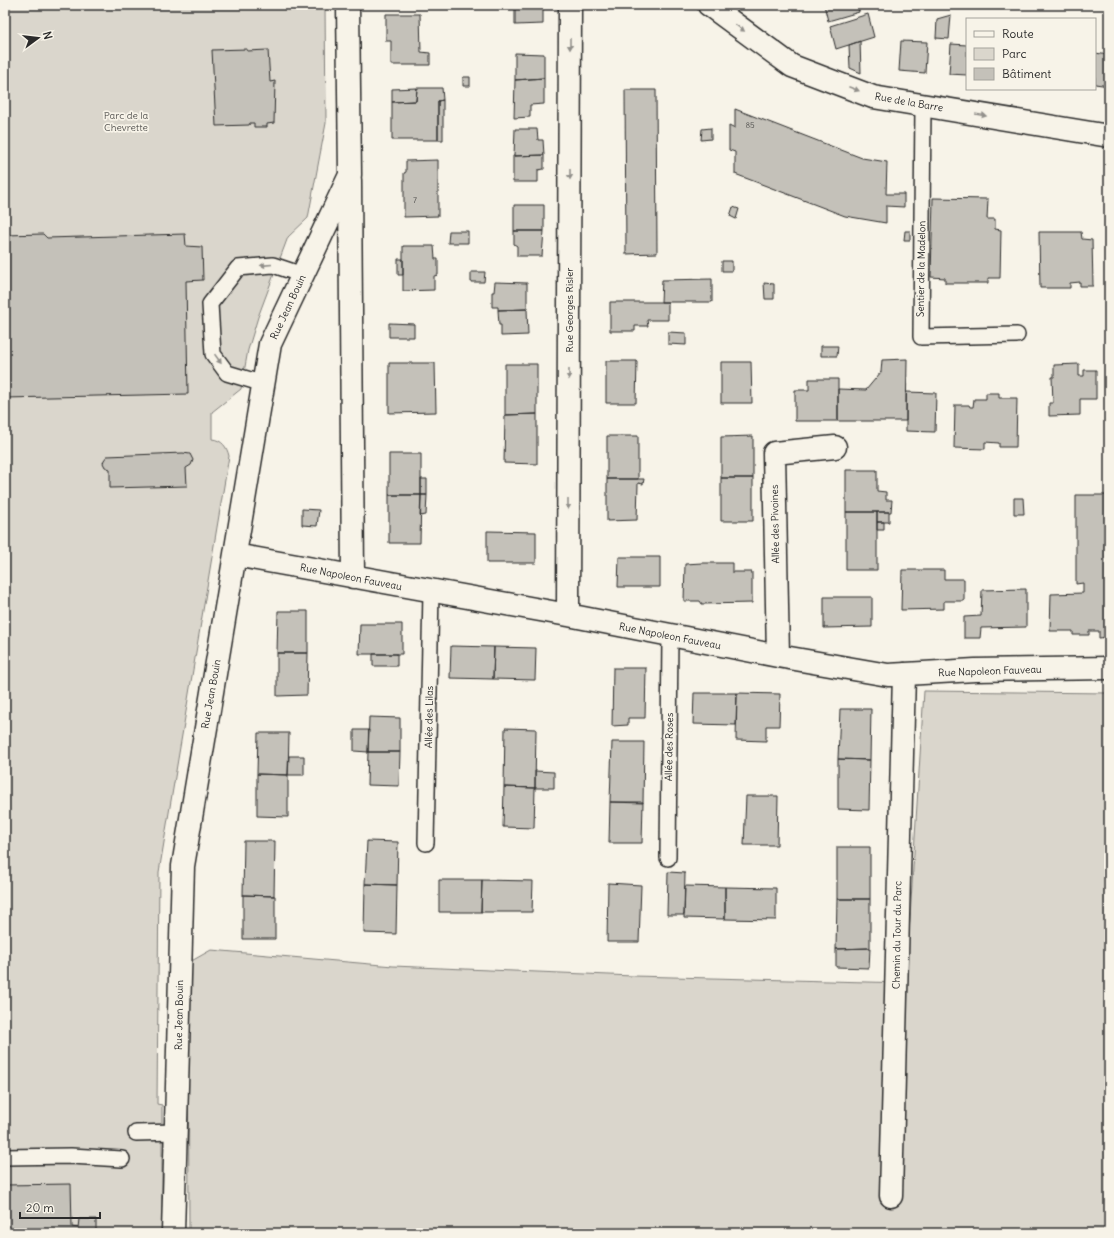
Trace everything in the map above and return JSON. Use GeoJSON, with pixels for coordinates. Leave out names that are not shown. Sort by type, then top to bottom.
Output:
{"type":"FeatureCollection","features":[{"type":"Feature","properties":{"kind":"street","name":"Rue Jean Bouin"},"geometry":{"type":"LineString","coordinates":[[348,5],[353,577]]}},
{"type":"Feature","properties":{"kind":"street","name":"Rue Georges Risler"},"geometry":{"type":"LineString","coordinates":[[568,616],[570,5]]}},
{"type":"Feature","properties":{"kind":"street","name":"Rue de la Barre"},"geometry":{"type":"LineString","coordinates":[[709,5],[792,66],[873,97],[1109,136]]}},
{"type":"Feature","properties":{"kind":"street","name":"Rue Jean Bouin"},"geometry":{"type":"LineString","coordinates":[[173,1233],[183,866],[270,344],[350,175]]}},
{"type":"Feature","properties":{"kind":"street","name":"Allée des Pivoines"},"geometry":{"type":"LineString","coordinates":[[778,656],[774,453],[835,447]]}},
{"type":"Feature","properties":{"kind":"street","name":"Rue Napoleon Fauveau"},"geometry":{"type":"LineString","coordinates":[[235,555],[888,675],[975,670],[1109,668]]}},
{"type":"Feature","properties":{"kind":"street","name":"Chemin du Tour du Parc"},"geometry":{"type":"LineString","coordinates":[[891,1196],[904,674]]}},
{"type":"Feature","properties":{"kind":"lane","name":"Sentier de la Madelon"},"geometry":{"type":"LineString","coordinates":[[923,105],[921,337],[1017,335]]}},
{"type":"Feature","properties":{"kind":"lane"},"geometry":{"type":"LineString","coordinates":[[264,384],[227,373],[213,354],[210,304],[238,268],[273,265],[303,275]]}},
{"type":"Feature","properties":{"kind":"lane","name":"Allée des Lilas"},"geometry":{"type":"LineString","coordinates":[[426,843],[431,592]]}},
{"type":"Feature","properties":{"kind":"lane","name":"Allée des Roses"},"geometry":{"type":"LineString","coordinates":[[668,858],[670,636]]}},
{"type":"Feature","properties":{"kind":"lane"},"geometry":{"type":"LineString","coordinates":[[136,1133],[176,1132]]}},
{"type":"Feature","properties":{"kind":"lane"},"geometry":{"type":"LineString","coordinates":[[5,1157],[71,1156],[122,1159]]}},
{"type":"Feature","properties":{"kind":"green space","name":"Parc de la Chevrette"},"geometry":{"type":"Polygon","coordinates":[[[5,5],[325,5],[326,123],[308,218],[288,237],[258,317],[248,350],[241,389],[212,412],[212,439],[224,444],[229,456],[159,872],[157,1104],[162,1105],[162,1233],[5,1233],[5,213],[9,213],[5,5]]]}},
{"type":"Feature","properties":{"kind":"green space"},"geometry":{"type":"Polygon","coordinates":[[[924,691],[1109,693],[1109,1233],[189,1233],[188,963],[211,950],[393,966],[633,976],[906,983],[924,691]]]}},
{"type":"Feature","properties":{"kind":"building"},"geometry":{"type":"Polygon","coordinates":[[[515,5],[543,5],[543,24],[515,25],[515,5]]]}},
{"type":"Feature","properties":{"kind":"building"},"geometry":{"type":"Polygon","coordinates":[[[824,5],[857,5],[859,12],[828,21],[824,5]]]}},
{"type":"Feature","properties":{"kind":"building"},"geometry":{"type":"Polygon","coordinates":[[[386,14],[420,14],[421,52],[430,53],[430,65],[391,65],[391,41],[386,41],[386,14]]]}},
{"type":"Feature","properties":{"kind":"building"},"geometry":{"type":"Polygon","coordinates":[[[868,14],[874,37],[836,49],[830,26],[868,14]]]}},
{"type":"Feature","properties":{"kind":"building"},"geometry":{"type":"Polygon","coordinates":[[[951,15],[949,39],[936,38],[937,19],[951,15]]]}},
{"type":"Feature","properties":{"kind":"building"},"geometry":{"type":"Polygon","coordinates":[[[860,41],[861,73],[850,68],[849,45],[860,41]]]}},
{"type":"Feature","properties":{"kind":"building"},"geometry":{"type":"Polygon","coordinates":[[[901,41],[927,42],[925,73],[899,71],[901,41]]]}},
{"type":"Feature","properties":{"kind":"building"},"geometry":{"type":"Polygon","coordinates":[[[951,44],[966,45],[966,75],[949,74],[951,44]]]}},
{"type":"Feature","properties":{"kind":"building"},"geometry":{"type":"Polygon","coordinates":[[[247,49],[247,51],[268,50],[270,82],[275,81],[274,123],[267,124],[267,127],[254,127],[254,123],[250,123],[249,125],[216,126],[212,50],[247,49]]]}},
{"type":"Feature","properties":{"kind":"building"},"geometry":{"type":"Polygon","coordinates":[[[515,53],[544,54],[544,78],[515,80],[515,53]]]}},
{"type":"Feature","properties":{"kind":"building"},"geometry":{"type":"Polygon","coordinates":[[[1096,53],[1109,55],[1109,86],[1096,84],[1096,53]]]}},
{"type":"Feature","properties":{"kind":"building"},"geometry":{"type":"Polygon","coordinates":[[[463,77],[470,77],[470,86],[463,86],[463,77]]]}},
{"type":"Feature","properties":{"kind":"building"},"geometry":{"type":"Polygon","coordinates":[[[544,78],[544,104],[530,105],[530,117],[514,118],[515,80],[544,78]]]}},
{"type":"Feature","properties":{"kind":"building"},"geometry":{"type":"Polygon","coordinates":[[[417,88],[416,101],[392,102],[392,89],[417,88]]]}},
{"type":"Feature","properties":{"kind":"building"},"geometry":{"type":"Polygon","coordinates":[[[417,88],[442,88],[443,100],[438,101],[438,140],[392,140],[392,102],[416,101],[417,88]]]}},
{"type":"Feature","properties":{"kind":"building"},"geometry":{"type":"Polygon","coordinates":[[[625,90],[656,90],[657,253],[626,254],[625,90]]]}},
{"type":"Feature","properties":{"kind":"building"},"geometry":{"type":"Polygon","coordinates":[[[443,100],[443,140],[438,140],[438,101],[443,100]]]}},
{"type":"Feature","properties":{"kind":"building"},"geometry":{"type":"Polygon","coordinates":[[[735,109],[862,158],[887,162],[886,194],[904,194],[904,207],[886,206],[886,223],[845,216],[735,174],[735,152],[729,150],[729,125],[735,128],[735,109]]]}},
{"type":"Feature","properties":{"kind":"building"},"geometry":{"type":"Polygon","coordinates":[[[711,128],[711,139],[701,140],[702,129],[711,128]]]}},
{"type":"Feature","properties":{"kind":"building"},"geometry":{"type":"Polygon","coordinates":[[[515,129],[537,129],[538,140],[543,140],[544,155],[514,156],[515,129]]]}},
{"type":"Feature","properties":{"kind":"building"},"geometry":{"type":"Polygon","coordinates":[[[544,155],[544,169],[538,170],[538,182],[513,182],[513,156],[544,155]]]}},
{"type":"Feature","properties":{"kind":"building"},"geometry":{"type":"Polygon","coordinates":[[[438,160],[438,216],[404,217],[404,173],[406,172],[406,161],[438,160]]]}},
{"type":"Feature","properties":{"kind":"building"},"geometry":{"type":"Polygon","coordinates":[[[933,198],[988,199],[987,219],[995,219],[995,229],[1001,230],[1000,278],[988,278],[988,283],[945,283],[945,278],[931,277],[933,198]]]}},
{"type":"Feature","properties":{"kind":"building"},"geometry":{"type":"Polygon","coordinates":[[[514,205],[544,205],[544,231],[514,231],[514,205]]]}},
{"type":"Feature","properties":{"kind":"building"},"geometry":{"type":"Polygon","coordinates":[[[733,207],[739,209],[736,219],[730,216],[733,207]]]}},
{"type":"Feature","properties":{"kind":"building"},"geometry":{"type":"Polygon","coordinates":[[[449,231],[468,231],[468,243],[448,243],[449,231]]]}},
{"type":"Feature","properties":{"kind":"building"},"geometry":{"type":"Polygon","coordinates":[[[514,231],[544,231],[542,256],[517,256],[517,246],[514,244],[514,231]]]}},
{"type":"Feature","properties":{"kind":"building"},"geometry":{"type":"Polygon","coordinates":[[[905,231],[910,231],[910,240],[904,240],[905,231]]]}},
{"type":"Feature","properties":{"kind":"building"},"geometry":{"type":"Polygon","coordinates":[[[1039,232],[1081,232],[1082,239],[1092,240],[1093,286],[1080,286],[1080,282],[1070,283],[1070,288],[1040,288],[1039,232]]]}},
{"type":"Feature","properties":{"kind":"building"},"geometry":{"type":"Polygon","coordinates":[[[43,234],[47,238],[185,234],[186,246],[202,247],[203,280],[186,281],[188,394],[5,398],[5,235],[43,234]]]}},
{"type":"Feature","properties":{"kind":"building"},"geometry":{"type":"Polygon","coordinates":[[[403,246],[434,246],[435,259],[438,259],[438,275],[434,276],[434,290],[403,291],[403,246]]]}},
{"type":"Feature","properties":{"kind":"building"},"geometry":{"type":"Polygon","coordinates":[[[398,259],[403,259],[403,275],[398,275],[398,259]]]}},
{"type":"Feature","properties":{"kind":"building"},"geometry":{"type":"Polygon","coordinates":[[[722,261],[732,261],[732,271],[722,271],[722,261]]]}},
{"type":"Feature","properties":{"kind":"building"},"geometry":{"type":"Polygon","coordinates":[[[471,272],[485,272],[484,282],[471,282],[471,272]]]}},
{"type":"Feature","properties":{"kind":"building"},"geometry":{"type":"Polygon","coordinates":[[[712,279],[712,302],[661,302],[662,280],[712,279]]]}},
{"type":"Feature","properties":{"kind":"building"},"geometry":{"type":"Polygon","coordinates":[[[495,282],[527,283],[527,309],[498,310],[498,307],[492,307],[492,292],[494,292],[495,282]]]}},
{"type":"Feature","properties":{"kind":"building"},"geometry":{"type":"Polygon","coordinates":[[[764,283],[774,284],[774,299],[765,299],[764,283]]]}},
{"type":"Feature","properties":{"kind":"building"},"geometry":{"type":"Polygon","coordinates":[[[610,302],[668,302],[668,320],[647,320],[648,326],[635,326],[635,331],[610,331],[610,302]]]}},
{"type":"Feature","properties":{"kind":"building"},"geometry":{"type":"Polygon","coordinates":[[[527,309],[528,335],[501,336],[501,325],[499,325],[498,310],[527,309]]]}},
{"type":"Feature","properties":{"kind":"building"},"geometry":{"type":"Polygon","coordinates":[[[389,323],[414,324],[414,337],[389,337],[389,323]]]}},
{"type":"Feature","properties":{"kind":"building"},"geometry":{"type":"Polygon","coordinates":[[[668,332],[686,333],[686,345],[668,344],[668,332]]]}},
{"type":"Feature","properties":{"kind":"building"},"geometry":{"type":"Polygon","coordinates":[[[821,346],[838,346],[837,356],[821,356],[821,346]]]}},
{"type":"Feature","properties":{"kind":"building"},"geometry":{"type":"Polygon","coordinates":[[[907,359],[906,421],[838,421],[838,389],[866,390],[881,372],[882,360],[907,359]]]}},
{"type":"Feature","properties":{"kind":"building"},"geometry":{"type":"Polygon","coordinates":[[[606,361],[637,361],[636,403],[606,403],[606,361]]]}},
{"type":"Feature","properties":{"kind":"building"},"geometry":{"type":"Polygon","coordinates":[[[721,362],[751,362],[752,403],[721,403],[721,362]]]}},
{"type":"Feature","properties":{"kind":"building"},"geometry":{"type":"Polygon","coordinates":[[[389,363],[435,363],[436,412],[389,413],[389,363]]]}},
{"type":"Feature","properties":{"kind":"building"},"geometry":{"type":"Polygon","coordinates":[[[505,364],[537,364],[537,414],[505,415],[505,364]]]}},
{"type":"Feature","properties":{"kind":"building"},"geometry":{"type":"Polygon","coordinates":[[[1079,364],[1079,376],[1084,376],[1084,370],[1096,370],[1096,399],[1080,399],[1080,415],[1049,416],[1049,403],[1053,403],[1052,377],[1054,377],[1054,365],[1079,364]]]}},
{"type":"Feature","properties":{"kind":"building"},"geometry":{"type":"Polygon","coordinates":[[[809,379],[838,379],[838,421],[795,421],[795,390],[809,390],[809,379]]]}},
{"type":"Feature","properties":{"kind":"building"},"geometry":{"type":"Polygon","coordinates":[[[906,392],[936,393],[935,432],[906,431],[906,392]]]}},
{"type":"Feature","properties":{"kind":"building"},"geometry":{"type":"Polygon","coordinates":[[[986,393],[999,393],[999,398],[1017,398],[1016,447],[999,447],[999,443],[985,442],[985,449],[954,448],[955,405],[969,405],[970,407],[973,407],[974,399],[986,399],[986,393]]]}},
{"type":"Feature","properties":{"kind":"building"},"geometry":{"type":"Polygon","coordinates":[[[537,414],[537,464],[504,463],[505,415],[537,414]]]}},
{"type":"Feature","properties":{"kind":"building"},"geometry":{"type":"Polygon","coordinates":[[[607,436],[638,436],[638,479],[607,479],[607,436]]]}},
{"type":"Feature","properties":{"kind":"building"},"geometry":{"type":"Polygon","coordinates":[[[753,436],[753,478],[721,478],[721,437],[753,436]]]}},
{"type":"Feature","properties":{"kind":"building"},"geometry":{"type":"Polygon","coordinates":[[[190,454],[193,460],[191,465],[186,468],[187,486],[110,488],[110,469],[105,467],[103,463],[107,456],[190,454]]]}},
{"type":"Feature","properties":{"kind":"building"},"geometry":{"type":"Polygon","coordinates":[[[389,454],[421,454],[421,495],[389,495],[389,454]]]}},
{"type":"Feature","properties":{"kind":"building"},"geometry":{"type":"Polygon","coordinates":[[[846,470],[877,470],[877,491],[886,492],[886,500],[892,500],[891,512],[846,512],[846,470]]]}},
{"type":"Feature","properties":{"kind":"building"},"geometry":{"type":"Polygon","coordinates":[[[721,478],[753,478],[753,521],[721,521],[721,478]]]}},
{"type":"Feature","properties":{"kind":"building"},"geometry":{"type":"Polygon","coordinates":[[[421,479],[427,479],[427,495],[421,495],[421,479]]]}},
{"type":"Feature","properties":{"kind":"building"},"geometry":{"type":"Polygon","coordinates":[[[607,479],[644,479],[643,484],[638,483],[637,520],[607,521],[607,479]]]}},
{"type":"Feature","properties":{"kind":"building"},"geometry":{"type":"Polygon","coordinates":[[[389,495],[421,495],[420,543],[389,543],[389,495]]]}},
{"type":"Feature","properties":{"kind":"building"},"geometry":{"type":"Polygon","coordinates":[[[421,495],[427,495],[426,515],[420,516],[421,495]]]}},
{"type":"Feature","properties":{"kind":"building"},"geometry":{"type":"Polygon","coordinates":[[[1076,495],[1109,495],[1109,637],[1099,638],[1099,631],[1089,631],[1089,635],[1073,635],[1073,631],[1050,631],[1051,594],[1083,593],[1083,583],[1076,584],[1076,495]]]}},
{"type":"Feature","properties":{"kind":"building"},"geometry":{"type":"Polygon","coordinates":[[[1014,498],[1023,498],[1024,514],[1014,514],[1014,498]]]}},
{"type":"Feature","properties":{"kind":"building"},"geometry":{"type":"Polygon","coordinates":[[[302,509],[319,510],[317,526],[302,525],[302,509]]]}},
{"type":"Feature","properties":{"kind":"building"},"geometry":{"type":"Polygon","coordinates":[[[846,512],[877,512],[877,570],[846,570],[846,512]]]}},
{"type":"Feature","properties":{"kind":"building"},"geometry":{"type":"Polygon","coordinates":[[[877,512],[889,512],[889,522],[877,522],[877,512]]]}},
{"type":"Feature","properties":{"kind":"building"},"geometry":{"type":"Polygon","coordinates":[[[877,522],[884,522],[884,530],[877,530],[877,522]]]}},
{"type":"Feature","properties":{"kind":"building"},"geometry":{"type":"Polygon","coordinates":[[[487,531],[536,532],[536,563],[487,563],[487,531]]]}},
{"type":"Feature","properties":{"kind":"building"},"geometry":{"type":"Polygon","coordinates":[[[619,557],[660,557],[660,587],[618,587],[619,557]]]}},
{"type":"Feature","properties":{"kind":"building"},"geometry":{"type":"Polygon","coordinates":[[[732,563],[732,572],[752,572],[752,603],[702,604],[700,601],[684,601],[685,564],[732,563]]]}},
{"type":"Feature","properties":{"kind":"building"},"geometry":{"type":"Polygon","coordinates":[[[902,570],[944,570],[944,579],[964,579],[964,601],[944,601],[944,609],[901,610],[902,570]]]}},
{"type":"Feature","properties":{"kind":"building"},"geometry":{"type":"Polygon","coordinates":[[[1026,589],[1026,627],[981,628],[980,638],[964,638],[964,617],[981,616],[982,590],[1026,589]]]}},
{"type":"Feature","properties":{"kind":"building"},"geometry":{"type":"Polygon","coordinates":[[[824,597],[872,597],[872,627],[824,628],[824,597]]]}},
{"type":"Feature","properties":{"kind":"building"},"geometry":{"type":"Polygon","coordinates":[[[278,611],[308,611],[308,653],[277,653],[278,611]]]}},
{"type":"Feature","properties":{"kind":"building"},"geometry":{"type":"Polygon","coordinates":[[[360,624],[402,624],[402,654],[359,654],[360,624]]]}},
{"type":"Feature","properties":{"kind":"building"},"geometry":{"type":"Polygon","coordinates":[[[451,646],[494,647],[493,679],[450,678],[451,646]]]}},
{"type":"Feature","properties":{"kind":"building"},"geometry":{"type":"Polygon","coordinates":[[[494,647],[536,648],[535,680],[493,679],[494,647]]]}},
{"type":"Feature","properties":{"kind":"building"},"geometry":{"type":"Polygon","coordinates":[[[277,653],[308,653],[307,695],[277,696],[277,653]]]}},
{"type":"Feature","properties":{"kind":"building"},"geometry":{"type":"Polygon","coordinates":[[[373,654],[397,654],[397,666],[373,666],[373,654]]]}},
{"type":"Feature","properties":{"kind":"building"},"geometry":{"type":"Polygon","coordinates":[[[613,668],[646,668],[645,718],[628,718],[628,725],[612,726],[613,668]]]}},
{"type":"Feature","properties":{"kind":"building"},"geometry":{"type":"Polygon","coordinates":[[[694,693],[737,693],[736,725],[693,724],[694,693]]]}},
{"type":"Feature","properties":{"kind":"building"},"geometry":{"type":"Polygon","coordinates":[[[737,693],[780,694],[779,726],[766,726],[766,741],[736,740],[737,693]]]}},
{"type":"Feature","properties":{"kind":"building"},"geometry":{"type":"Polygon","coordinates":[[[840,709],[871,709],[870,760],[838,759],[840,709]]]}},
{"type":"Feature","properties":{"kind":"building"},"geometry":{"type":"Polygon","coordinates":[[[369,717],[400,718],[400,752],[368,752],[369,717]]]}},
{"type":"Feature","properties":{"kind":"building"},"geometry":{"type":"Polygon","coordinates":[[[505,728],[536,729],[535,788],[504,787],[505,728]]]}},
{"type":"Feature","properties":{"kind":"building"},"geometry":{"type":"Polygon","coordinates":[[[354,730],[369,730],[368,752],[354,751],[354,730]]]}},
{"type":"Feature","properties":{"kind":"building"},"geometry":{"type":"Polygon","coordinates":[[[258,733],[289,733],[288,775],[257,774],[258,733]]]}},
{"type":"Feature","properties":{"kind":"building"},"geometry":{"type":"Polygon","coordinates":[[[612,742],[644,742],[643,803],[610,802],[612,742]]]}},
{"type":"Feature","properties":{"kind":"building"},"geometry":{"type":"Polygon","coordinates":[[[368,752],[400,752],[399,786],[367,785],[368,752]]]}},
{"type":"Feature","properties":{"kind":"building"},"geometry":{"type":"Polygon","coordinates":[[[289,756],[304,756],[304,775],[288,775],[289,756]]]}},
{"type":"Feature","properties":{"kind":"building"},"geometry":{"type":"Polygon","coordinates":[[[838,759],[870,760],[869,810],[838,809],[838,759]]]}},
{"type":"Feature","properties":{"kind":"building"},"geometry":{"type":"Polygon","coordinates":[[[535,771],[554,772],[554,788],[535,788],[535,771]]]}},
{"type":"Feature","properties":{"kind":"building"},"geometry":{"type":"Polygon","coordinates":[[[257,774],[288,775],[288,817],[257,816],[257,774]]]}},
{"type":"Feature","properties":{"kind":"building"},"geometry":{"type":"Polygon","coordinates":[[[504,787],[535,788],[534,828],[503,827],[504,787]]]}},
{"type":"Feature","properties":{"kind":"building"},"geometry":{"type":"Polygon","coordinates":[[[746,796],[778,796],[777,845],[744,845],[746,796]]]}},
{"type":"Feature","properties":{"kind":"building"},"geometry":{"type":"Polygon","coordinates":[[[610,802],[643,802],[642,843],[609,843],[610,802]]]}},
{"type":"Feature","properties":{"kind":"building"},"geometry":{"type":"Polygon","coordinates":[[[244,841],[275,841],[274,896],[243,895],[244,841]]]}},
{"type":"Feature","properties":{"kind":"building"},"geometry":{"type":"Polygon","coordinates":[[[367,841],[398,842],[397,885],[365,884],[367,841]]]}},
{"type":"Feature","properties":{"kind":"building"},"geometry":{"type":"Polygon","coordinates":[[[837,847],[870,847],[870,899],[837,899],[837,847]]]}},
{"type":"Feature","properties":{"kind":"building"},"geometry":{"type":"Polygon","coordinates":[[[668,872],[685,873],[684,915],[667,915],[668,872]]]}},
{"type":"Feature","properties":{"kind":"building"},"geometry":{"type":"Polygon","coordinates":[[[439,880],[482,880],[481,912],[439,912],[439,880]]]}},
{"type":"Feature","properties":{"kind":"building"},"geometry":{"type":"Polygon","coordinates":[[[482,880],[533,881],[532,912],[481,912],[482,880]]]}},
{"type":"Feature","properties":{"kind":"building"},"geometry":{"type":"Polygon","coordinates":[[[608,883],[641,885],[639,942],[607,942],[608,883]]]}},
{"type":"Feature","properties":{"kind":"building"},"geometry":{"type":"Polygon","coordinates":[[[365,884],[397,885],[396,934],[364,933],[365,884]]]}},
{"type":"Feature","properties":{"kind":"building"},"geometry":{"type":"Polygon","coordinates":[[[685,886],[725,887],[725,919],[684,918],[685,886]]]}},
{"type":"Feature","properties":{"kind":"building"},"geometry":{"type":"Polygon","coordinates":[[[725,887],[776,888],[776,920],[725,919],[725,887]]]}},
{"type":"Feature","properties":{"kind":"building"},"geometry":{"type":"Polygon","coordinates":[[[243,895],[275,896],[275,939],[243,939],[243,895]]]}},
{"type":"Feature","properties":{"kind":"building"},"geometry":{"type":"Polygon","coordinates":[[[837,899],[870,899],[870,948],[836,949],[837,899]]]}},
{"type":"Feature","properties":{"kind":"building"},"geometry":{"type":"Polygon","coordinates":[[[870,948],[869,968],[836,967],[836,949],[870,948]]]}},
{"type":"Feature","properties":{"kind":"building"},"geometry":{"type":"Polygon","coordinates":[[[71,1184],[72,1227],[78,1228],[79,1219],[96,1219],[96,1233],[5,1233],[5,1185],[71,1184]]]}}]}
